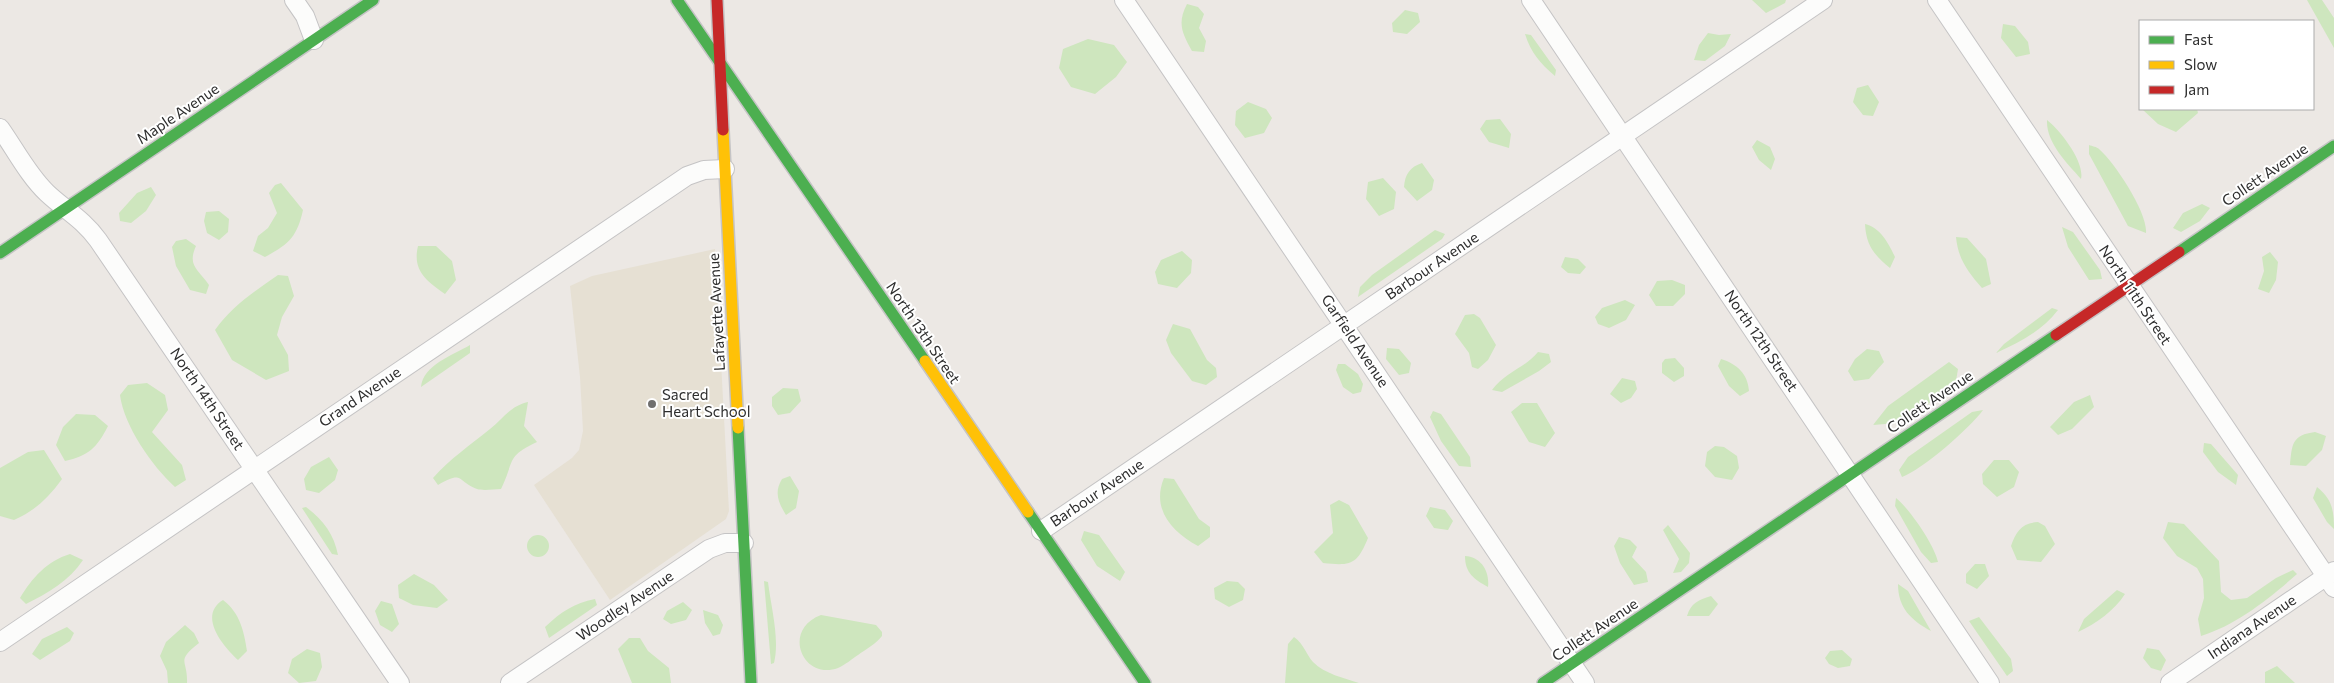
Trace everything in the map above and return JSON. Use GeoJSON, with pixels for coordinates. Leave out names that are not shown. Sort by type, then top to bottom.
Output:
{"type":"FeatureCollection","features":[{"type":"Feature","properties":{"kind":"street"},"geometry":{"type":"LineString","coordinates":[[294,0],[305,16],[314,40]]}},
{"type":"Feature","properties":{"kind":"street","name":"Maple Avenue"},"geometry":{"type":"LineString","coordinates":[[0,253],[373,0]]}},
{"type":"Feature","properties":{"kind":"street","name":"North 13th Street"},"geometry":{"type":"LineString","coordinates":[[677,0],[1144,683]]}},
{"type":"Feature","properties":{"kind":"street","name":"Lafayette Avenue"},"geometry":{"type":"LineString","coordinates":[[717,0],[751,683]]}},
{"type":"Feature","properties":{"kind":"street","name":"Garfield Avenue"},"geometry":{"type":"LineString","coordinates":[[1124,0],[1585,683]]}},
{"type":"Feature","properties":{"kind":"street","name":"North 12th Street"},"geometry":{"type":"LineString","coordinates":[[1531,0],[1990,683]]}},
{"type":"Feature","properties":{"kind":"street","name":"Barbour Avenue"},"geometry":{"type":"LineString","coordinates":[[1041,531],[1823,0]]}},
{"type":"Feature","properties":{"kind":"street","name":"North 11th Street"},"geometry":{"type":"LineString","coordinates":[[1937,0],[2129,286],[2331,579]]}},
{"type":"Feature","properties":{"kind":"street","name":"North 14th Street"},"geometry":{"type":"LineString","coordinates":[[0,128],[35,179],[47,193],[86,224],[98,240],[400,683]]}},
{"type":"Feature","properties":{"kind":"street","name":"Collett Avenue"},"geometry":{"type":"LineString","coordinates":[[1543,683],[2334,146]]}},
{"type":"Feature","properties":{"kind":"street","name":"Grand Avenue"},"geometry":{"type":"LineString","coordinates":[[0,642],[687,176],[704,170],[726,169]]}},
{"type":"Feature","properties":{"kind":"street","name":"Woodley Avenue"},"geometry":{"type":"LineString","coordinates":[[510,683],[709,549],[726,543],[744,543]]}},
{"type":"Feature","properties":{"kind":"street","name":"Indiana Avenue"},"geometry":{"type":"LineString","coordinates":[[2170,683],[2331,579]]}},
{"type":"Feature","properties":{"kind":"shaded area","name":"Sacred Heart School"},"geometry":{"type":"Polygon","coordinates":[[[715,249],[729,511],[726,519],[610,600],[534,485],[572,458],[579,450],[583,431],[580,377],[570,286],[592,276],[715,249]]]}},
{"type":"Feature","properties":{"kind":"green space"},"geometry":{"type":"Polygon","coordinates":[[[1752,0],[1786,0],[1785,3],[1766,13],[1752,0]]]}},
{"type":"Feature","properties":{"kind":"green space"},"geometry":{"type":"Polygon","coordinates":[[[2307,0],[2322,0],[2334,18],[2334,48],[2307,0]]]}},
{"type":"Feature","properties":{"kind":"green space"},"geometry":{"type":"Polygon","coordinates":[[[1187,4],[1198,7],[1204,14],[1199,28],[1206,41],[1204,52],[1192,51],[1183,33],[1182,17],[1187,4]]]}},
{"type":"Feature","properties":{"kind":"green space"},"geometry":{"type":"Polygon","coordinates":[[[1405,10],[1418,13],[1420,22],[1407,34],[1393,32],[1392,23],[1405,10]]]}},
{"type":"Feature","properties":{"kind":"green space"},"geometry":{"type":"Polygon","coordinates":[[[2003,24],[2015,26],[2028,42],[2030,54],[2016,57],[2001,38],[2003,24]]]}},
{"type":"Feature","properties":{"kind":"green space"},"geometry":{"type":"Polygon","coordinates":[[[1708,33],[1719,35],[1731,34],[1725,46],[1705,61],[1694,60],[1699,45],[1708,33]]]}},
{"type":"Feature","properties":{"kind":"green space"},"geometry":{"type":"Polygon","coordinates":[[[1525,34],[1531,35],[1556,70],[1555,76],[1537,57],[1530,47],[1525,34]]]}},
{"type":"Feature","properties":{"kind":"green space"},"geometry":{"type":"Polygon","coordinates":[[[1088,39],[1114,45],[1127,62],[1116,77],[1095,94],[1071,87],[1059,68],[1063,49],[1088,39]]]}},
{"type":"Feature","properties":{"kind":"green space"},"geometry":{"type":"Polygon","coordinates":[[[1868,85],[1879,102],[1873,116],[1863,115],[1853,102],[1857,88],[1868,85]]]}},
{"type":"Feature","properties":{"kind":"green space"},"geometry":{"type":"Polygon","coordinates":[[[1248,102],[1266,109],[1272,118],[1264,133],[1245,138],[1235,125],[1236,111],[1248,102]]]}},
{"type":"Feature","properties":{"kind":"green space"},"geometry":{"type":"Polygon","coordinates":[[[2143,110],[2197,110],[2198,113],[2176,132],[2158,124],[2143,110]]]}},
{"type":"Feature","properties":{"kind":"green space"},"geometry":{"type":"Polygon","coordinates":[[[1500,119],[1511,134],[1509,148],[1489,142],[1480,129],[1486,120],[1500,119]]]}},
{"type":"Feature","properties":{"kind":"green space"},"geometry":{"type":"Polygon","coordinates":[[[2047,120],[2065,139],[2075,155],[2081,172],[2081,179],[2058,152],[2050,137],[2047,120]]]}},
{"type":"Feature","properties":{"kind":"green space"},"geometry":{"type":"Polygon","coordinates":[[[1757,140],[1770,147],[1775,159],[1771,170],[1759,160],[1752,147],[1757,140]]]}},
{"type":"Feature","properties":{"kind":"green space"},"geometry":{"type":"Polygon","coordinates":[[[2089,145],[2099,149],[2121,176],[2142,213],[2146,233],[2128,226],[2089,154],[2089,145]]]}},
{"type":"Feature","properties":{"kind":"green space"},"geometry":{"type":"Polygon","coordinates":[[[1422,163],[1434,180],[1432,190],[1417,201],[1404,187],[1407,175],[1411,169],[1422,163]]]}},
{"type":"Feature","properties":{"kind":"green space"},"geometry":{"type":"Polygon","coordinates":[[[1383,178],[1396,192],[1394,209],[1379,216],[1366,199],[1368,182],[1383,178]]]}},
{"type":"Feature","properties":{"kind":"green space"},"geometry":{"type":"Polygon","coordinates":[[[281,183],[303,210],[298,227],[291,239],[265,257],[253,251],[258,236],[268,228],[277,213],[269,193],[275,185],[281,183]]]}},
{"type":"Feature","properties":{"kind":"green space"},"geometry":{"type":"Polygon","coordinates":[[[151,187],[156,195],[146,211],[131,223],[120,221],[119,213],[137,193],[151,187]]]}},
{"type":"Feature","properties":{"kind":"green space"},"geometry":{"type":"Polygon","coordinates":[[[2202,204],[2210,208],[2200,221],[2181,232],[2173,228],[2183,213],[2202,204]]]}},
{"type":"Feature","properties":{"kind":"green space"},"geometry":{"type":"Polygon","coordinates":[[[219,211],[229,219],[228,232],[219,240],[207,233],[204,221],[206,212],[219,211]]]}},
{"type":"Feature","properties":{"kind":"green space"},"geometry":{"type":"Polygon","coordinates":[[[1865,224],[1880,232],[1890,247],[1895,257],[1890,268],[1879,259],[1869,244],[1865,224]]]}},
{"type":"Feature","properties":{"kind":"green space"},"geometry":{"type":"Polygon","coordinates":[[[2062,227],[2073,232],[2100,270],[2102,279],[2089,280],[2068,247],[2062,227]]]}},
{"type":"Feature","properties":{"kind":"green space"},"geometry":{"type":"Polygon","coordinates":[[[1435,230],[1445,234],[1442,239],[1358,297],[1360,287],[1372,275],[1435,230]]]}},
{"type":"Feature","properties":{"kind":"green space"},"geometry":{"type":"Polygon","coordinates":[[[1956,237],[1967,238],[1986,259],[1991,284],[1982,288],[1972,276],[1961,259],[1956,237]]]}},
{"type":"Feature","properties":{"kind":"green space"},"geometry":{"type":"Polygon","coordinates":[[[186,239],[196,246],[193,263],[209,285],[206,294],[190,290],[176,266],[172,247],[176,241],[186,239]]]}},
{"type":"Feature","properties":{"kind":"green space"},"geometry":{"type":"Polygon","coordinates":[[[418,246],[436,246],[452,261],[456,280],[445,294],[432,285],[419,269],[417,262],[418,246]]]}},
{"type":"Feature","properties":{"kind":"green space"},"geometry":{"type":"Polygon","coordinates":[[[1182,251],[1192,260],[1191,273],[1177,288],[1158,284],[1155,272],[1161,260],[1182,251]]]}},
{"type":"Feature","properties":{"kind":"green space"},"geometry":{"type":"Polygon","coordinates":[[[2270,252],[2278,262],[2276,280],[2269,293],[2258,289],[2264,271],[2262,257],[2270,252]]]}},
{"type":"Feature","properties":{"kind":"green space"},"geometry":{"type":"Polygon","coordinates":[[[1565,257],[1578,259],[1586,267],[1580,274],[1568,273],[1561,267],[1565,257]]]}},
{"type":"Feature","properties":{"kind":"green space"},"geometry":{"type":"Polygon","coordinates":[[[278,275],[288,276],[294,296],[282,317],[277,335],[288,355],[289,371],[266,380],[232,360],[215,330],[236,307],[278,275]]]}},
{"type":"Feature","properties":{"kind":"green space"},"geometry":{"type":"Polygon","coordinates":[[[1672,280],[1685,285],[1685,294],[1673,306],[1656,306],[1649,295],[1657,281],[1672,280]]]}},
{"type":"Feature","properties":{"kind":"green space"},"geometry":{"type":"Polygon","coordinates":[[[1625,300],[1635,305],[1626,320],[1609,328],[1598,324],[1595,317],[1602,308],[1625,300]]]}},
{"type":"Feature","properties":{"kind":"green space"},"geometry":{"type":"Polygon","coordinates":[[[2052,308],[2058,310],[2038,330],[1996,353],[2004,344],[2052,308]]]}},
{"type":"Feature","properties":{"kind":"green space"},"geometry":{"type":"Polygon","coordinates":[[[1474,314],[1480,318],[1496,345],[1488,360],[1478,369],[1472,367],[1469,353],[1455,334],[1465,315],[1474,314]]]}},
{"type":"Feature","properties":{"kind":"green space"},"geometry":{"type":"Polygon","coordinates":[[[1173,324],[1190,329],[1207,360],[1216,368],[1217,377],[1206,385],[1192,381],[1171,353],[1166,340],[1173,324]]]}},
{"type":"Feature","properties":{"kind":"green space"},"geometry":{"type":"Polygon","coordinates":[[[470,345],[470,353],[421,387],[423,379],[433,367],[470,345]]]}},
{"type":"Feature","properties":{"kind":"green space"},"geometry":{"type":"Polygon","coordinates":[[[1387,348],[1399,349],[1411,363],[1409,373],[1399,375],[1386,359],[1387,348]]]}},
{"type":"Feature","properties":{"kind":"green space"},"geometry":{"type":"Polygon","coordinates":[[[1867,349],[1879,351],[1884,362],[1869,379],[1854,381],[1848,371],[1855,359],[1867,349]]]}},
{"type":"Feature","properties":{"kind":"green space"},"geometry":{"type":"Polygon","coordinates":[[[1538,352],[1549,354],[1551,362],[1502,392],[1492,390],[1503,379],[1538,352]]]}},
{"type":"Feature","properties":{"kind":"green space"},"geometry":{"type":"Polygon","coordinates":[[[1675,358],[1684,368],[1684,376],[1674,382],[1662,373],[1662,363],[1665,359],[1675,358]]]}},
{"type":"Feature","properties":{"kind":"green space"},"geometry":{"type":"Polygon","coordinates":[[[1721,359],[1741,370],[1749,391],[1740,396],[1729,386],[1718,366],[1721,359]]]}},
{"type":"Feature","properties":{"kind":"green space"},"geometry":{"type":"Polygon","coordinates":[[[1949,362],[1958,369],[1956,381],[1926,406],[1896,423],[1873,425],[1888,406],[1949,362]]]}},
{"type":"Feature","properties":{"kind":"green space"},"geometry":{"type":"Polygon","coordinates":[[[1338,364],[1345,364],[1358,374],[1363,384],[1361,392],[1353,394],[1343,387],[1336,370],[1338,364]]]}},
{"type":"Feature","properties":{"kind":"green space"},"geometry":{"type":"Polygon","coordinates":[[[1622,378],[1635,381],[1637,389],[1631,398],[1621,403],[1610,394],[1622,378]]]}},
{"type":"Feature","properties":{"kind":"green space"},"geometry":{"type":"Polygon","coordinates":[[[147,383],[165,395],[168,410],[152,432],[182,465],[186,480],[175,487],[157,468],[140,445],[127,420],[123,407],[120,395],[128,385],[147,383]]]}},
{"type":"Feature","properties":{"kind":"green space"},"geometry":{"type":"Polygon","coordinates":[[[783,388],[798,389],[801,401],[790,413],[778,415],[772,406],[772,397],[783,388]]]}},
{"type":"Feature","properties":{"kind":"green space"},"geometry":{"type":"Polygon","coordinates":[[[2090,395],[2094,407],[2072,429],[2058,435],[2050,427],[2074,402],[2090,395]]]}},
{"type":"Feature","properties":{"kind":"green space"},"geometry":{"type":"Polygon","coordinates":[[[528,402],[524,426],[537,442],[515,456],[501,489],[477,489],[459,478],[452,478],[438,485],[433,478],[460,452],[511,410],[528,402]]]}},
{"type":"Feature","properties":{"kind":"green space"},"geometry":{"type":"Polygon","coordinates":[[[1522,403],[1537,403],[1555,433],[1545,447],[1529,442],[1511,412],[1522,403]]]}},
{"type":"Feature","properties":{"kind":"green space"},"geometry":{"type":"Polygon","coordinates":[[[1983,410],[1945,448],[1911,473],[1902,477],[1899,470],[1908,457],[1972,412],[1983,410]]]}},
{"type":"Feature","properties":{"kind":"green space"},"geometry":{"type":"Polygon","coordinates":[[[1433,411],[1441,414],[1470,457],[1471,467],[1459,466],[1441,441],[1430,417],[1433,411]]]}},
{"type":"Feature","properties":{"kind":"green space"},"geometry":{"type":"Polygon","coordinates":[[[76,414],[95,415],[108,426],[100,440],[91,450],[80,457],[65,461],[56,445],[63,427],[76,414]]]}},
{"type":"Feature","properties":{"kind":"green space"},"geometry":{"type":"Polygon","coordinates":[[[2315,432],[2326,436],[2322,450],[2306,466],[2290,465],[2293,446],[2298,438],[2307,433],[2315,432]]]}},
{"type":"Feature","properties":{"kind":"green space"},"geometry":{"type":"Polygon","coordinates":[[[2204,443],[2211,444],[2238,475],[2236,485],[2218,472],[2203,452],[2204,443]]]}},
{"type":"Feature","properties":{"kind":"green space"},"geometry":{"type":"Polygon","coordinates":[[[1715,446],[1724,447],[1737,456],[1739,468],[1732,480],[1715,477],[1705,466],[1707,452],[1715,446]]]}},
{"type":"Feature","properties":{"kind":"green space"},"geometry":{"type":"Polygon","coordinates":[[[44,450],[62,479],[47,498],[29,512],[14,520],[0,516],[0,468],[28,452],[44,450]]]}},
{"type":"Feature","properties":{"kind":"green space"},"geometry":{"type":"Polygon","coordinates":[[[329,457],[338,470],[335,480],[319,493],[306,490],[304,479],[311,467],[329,457]]]}},
{"type":"Feature","properties":{"kind":"green space"},"geometry":{"type":"Polygon","coordinates":[[[1994,460],[2009,460],[2019,472],[2014,487],[1997,497],[1983,484],[1982,474],[1994,460]]]}},
{"type":"Feature","properties":{"kind":"green space"},"geometry":{"type":"Polygon","coordinates":[[[790,476],[799,491],[796,508],[786,515],[779,501],[778,488],[782,479],[790,476]]]}},
{"type":"Feature","properties":{"kind":"green space"},"geometry":{"type":"Polygon","coordinates":[[[1164,478],[1174,479],[1199,519],[1210,527],[1210,537],[1198,546],[1172,527],[1166,518],[1160,500],[1164,478]]]}},
{"type":"Feature","properties":{"kind":"green space"},"geometry":{"type":"Polygon","coordinates":[[[2317,487],[2326,496],[2331,505],[2334,529],[2327,522],[2313,498],[2317,487]]]}},
{"type":"Feature","properties":{"kind":"green space"},"geometry":{"type":"Polygon","coordinates":[[[1896,498],[1908,510],[1921,528],[1938,562],[1931,563],[1921,552],[1895,506],[1896,498]]]}},
{"type":"Feature","properties":{"kind":"green space"},"geometry":{"type":"Polygon","coordinates":[[[1339,500],[1349,505],[1368,538],[1360,554],[1352,562],[1347,564],[1323,563],[1314,552],[1333,533],[1330,505],[1339,500]]]}},
{"type":"Feature","properties":{"kind":"green space"},"geometry":{"type":"Polygon","coordinates":[[[306,507],[318,517],[331,534],[338,555],[332,554],[302,508],[306,507]]]}},
{"type":"Feature","properties":{"kind":"green space"},"geometry":{"type":"Polygon","coordinates":[[[1430,507],[1445,510],[1453,521],[1448,530],[1434,528],[1426,516],[1430,507]]]}},
{"type":"Feature","properties":{"kind":"green space"},"geometry":{"type":"Polygon","coordinates":[[[2038,522],[2045,526],[2055,544],[2041,562],[2017,560],[2011,546],[2015,536],[2024,526],[2038,522]]]}},
{"type":"Feature","properties":{"kind":"green space"},"geometry":{"type":"Polygon","coordinates":[[[2168,522],[2184,524],[2219,561],[2221,592],[2231,600],[2247,598],[2276,578],[2293,570],[2297,574],[2252,610],[2227,625],[2201,636],[2198,619],[2204,598],[2203,579],[2197,568],[2177,556],[2163,538],[2168,522]]]}},
{"type":"Feature","properties":{"kind":"green space"},"geometry":{"type":"Polygon","coordinates":[[[1668,525],[1690,553],[1689,563],[1681,572],[1673,573],[1679,559],[1663,530],[1668,525]]]}},
{"type":"Feature","properties":{"kind":"green space"},"geometry":{"type":"Polygon","coordinates":[[[1084,531],[1099,535],[1125,572],[1120,581],[1097,566],[1081,540],[1084,531]]]}},
{"type":"Feature","properties":{"kind":"green space"},"geometry":{"type":"Polygon","coordinates":[[[538,535],[546,538],[549,546],[546,554],[538,557],[530,554],[527,546],[530,538],[538,535]]]}},
{"type":"Feature","properties":{"kind":"green space"},"geometry":{"type":"Polygon","coordinates":[[[1619,537],[1630,540],[1637,547],[1632,557],[1646,572],[1648,582],[1634,585],[1620,563],[1614,546],[1619,537]]]}},
{"type":"Feature","properties":{"kind":"green space"},"geometry":{"type":"Polygon","coordinates":[[[70,554],[83,560],[58,586],[26,604],[20,598],[41,571],[54,561],[70,554]]]}},
{"type":"Feature","properties":{"kind":"green space"},"geometry":{"type":"Polygon","coordinates":[[[1465,556],[1476,559],[1486,570],[1488,587],[1471,575],[1465,562],[1465,556]]]}},
{"type":"Feature","properties":{"kind":"green space"},"geometry":{"type":"Polygon","coordinates":[[[1975,564],[1985,564],[1989,576],[1977,589],[1966,583],[1966,574],[1975,564]]]}},
{"type":"Feature","properties":{"kind":"green space"},"geometry":{"type":"Polygon","coordinates":[[[414,574],[434,585],[448,600],[437,608],[413,605],[399,598],[398,585],[414,574]]]}},
{"type":"Feature","properties":{"kind":"green space"},"geometry":{"type":"Polygon","coordinates":[[[764,581],[768,582],[776,633],[776,654],[774,663],[771,664],[764,581]]]}},
{"type":"Feature","properties":{"kind":"green space"},"geometry":{"type":"Polygon","coordinates":[[[1227,581],[1238,582],[1245,589],[1243,600],[1229,607],[1215,599],[1214,588],[1227,581]]]}},
{"type":"Feature","properties":{"kind":"green space"},"geometry":{"type":"Polygon","coordinates":[[[1898,584],[1908,591],[1931,631],[1912,618],[1903,607],[1898,584]]]}},
{"type":"Feature","properties":{"kind":"green space"},"geometry":{"type":"Polygon","coordinates":[[[2117,590],[2125,594],[2116,606],[2098,621],[2078,632],[2084,619],[2117,590]]]}},
{"type":"Feature","properties":{"kind":"green space"},"geometry":{"type":"Polygon","coordinates":[[[1711,596],[1718,604],[1709,616],[1687,616],[1696,603],[1711,596]]]}},
{"type":"Feature","properties":{"kind":"green space"},"geometry":{"type":"Polygon","coordinates":[[[595,599],[597,605],[549,638],[545,627],[574,606],[595,599]]]}},
{"type":"Feature","properties":{"kind":"green space"},"geometry":{"type":"Polygon","coordinates":[[[223,600],[237,617],[244,636],[247,651],[238,660],[220,640],[213,623],[212,614],[223,600]]]}},
{"type":"Feature","properties":{"kind":"green space"},"geometry":{"type":"Polygon","coordinates":[[[381,601],[392,604],[399,624],[392,632],[380,625],[375,611],[381,601]]]}},
{"type":"Feature","properties":{"kind":"green space"},"geometry":{"type":"Polygon","coordinates":[[[683,602],[692,610],[686,620],[671,624],[663,619],[667,611],[683,602]]]}},
{"type":"Feature","properties":{"kind":"green space"},"geometry":{"type":"Polygon","coordinates":[[[703,610],[718,615],[723,625],[720,634],[713,636],[705,623],[703,610]]]}},
{"type":"Feature","properties":{"kind":"green space"},"geometry":{"type":"Polygon","coordinates":[[[821,615],[876,625],[882,632],[882,636],[877,642],[838,668],[826,670],[815,667],[807,661],[801,652],[800,642],[802,631],[809,622],[821,615]]]}},
{"type":"Feature","properties":{"kind":"green space"},"geometry":{"type":"Polygon","coordinates":[[[1979,617],[2011,659],[2013,671],[2007,676],[1969,621],[1979,617]]]}},
{"type":"Feature","properties":{"kind":"green space"},"geometry":{"type":"Polygon","coordinates":[[[185,625],[194,633],[199,643],[187,654],[184,661],[187,683],[168,683],[167,671],[160,656],[166,642],[185,625]]]}},
{"type":"Feature","properties":{"kind":"green space"},"geometry":{"type":"Polygon","coordinates":[[[67,627],[74,633],[70,641],[40,660],[32,654],[42,639],[67,627]]]}},
{"type":"Feature","properties":{"kind":"green space"},"geometry":{"type":"Polygon","coordinates":[[[1294,637],[1313,662],[1323,670],[1359,683],[1285,683],[1288,644],[1294,637]]]}},
{"type":"Feature","properties":{"kind":"green space"},"geometry":{"type":"Polygon","coordinates":[[[629,638],[640,638],[648,651],[669,668],[671,683],[632,683],[618,649],[629,638]]]}},
{"type":"Feature","properties":{"kind":"green space"},"geometry":{"type":"Polygon","coordinates":[[[2147,648],[2159,650],[2166,660],[2161,671],[2151,668],[2143,658],[2147,648]]]}},
{"type":"Feature","properties":{"kind":"green space"},"geometry":{"type":"Polygon","coordinates":[[[307,649],[320,653],[322,667],[316,681],[299,683],[288,673],[292,659],[307,649]]]}},
{"type":"Feature","properties":{"kind":"green space"},"geometry":{"type":"Polygon","coordinates":[[[1842,650],[1852,659],[1850,666],[1838,668],[1829,664],[1825,658],[1830,651],[1842,650]]]}},
{"type":"Feature","properties":{"kind":"green space"},"geometry":{"type":"Polygon","coordinates":[[[2277,666],[2295,683],[2265,683],[2265,672],[2277,666]]]}},
{"type":"Feature","properties":{"kind":"traffic: fast"},"geometry":{"type":"LineString","coordinates":[[0,253],[373,0]]}},
{"type":"Feature","properties":{"kind":"traffic: fast"},"geometry":{"type":"LineString","coordinates":[[677,0],[925,361]]}},
{"type":"Feature","properties":{"kind":"traffic: fast"},"geometry":{"type":"LineString","coordinates":[[2179,252],[2334,146]]}},
{"type":"Feature","properties":{"kind":"traffic: fast"},"geometry":{"type":"LineString","coordinates":[[1543,683],[2056,335]]}},
{"type":"Feature","properties":{"kind":"traffic: fast"},"geometry":{"type":"LineString","coordinates":[[738,428],[751,683]]}},
{"type":"Feature","properties":{"kind":"traffic: fast"},"geometry":{"type":"LineString","coordinates":[[1028,512],[1145,683]]}},
{"type":"Feature","properties":{"kind":"traffic: slow"},"geometry":{"type":"LineString","coordinates":[[723,130],[738,428]]}},
{"type":"Feature","properties":{"kind":"traffic: slow"},"geometry":{"type":"LineString","coordinates":[[925,361],[1028,512]]}},
{"type":"Feature","properties":{"kind":"traffic: jam"},"geometry":{"type":"LineString","coordinates":[[717,0],[723,130]]}},
{"type":"Feature","properties":{"kind":"traffic: jam"},"geometry":{"type":"LineString","coordinates":[[2056,335],[2179,252]]}},
{"type":"Feature","properties":{"kind":"place","name":"Sacred Heart School"},"geometry":{"type":"Point","coordinates":[652,404]}}]}
